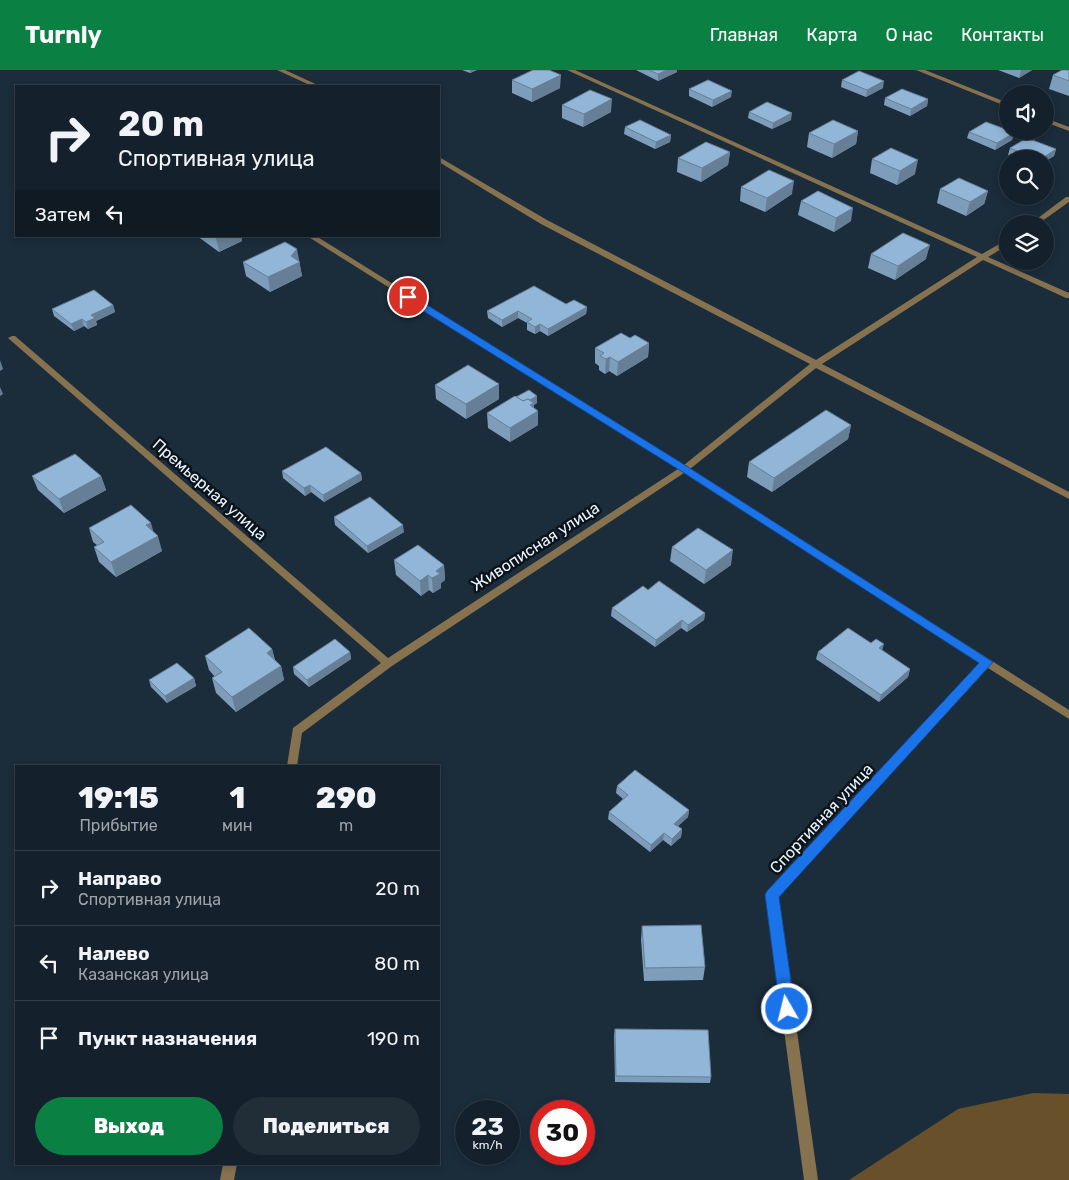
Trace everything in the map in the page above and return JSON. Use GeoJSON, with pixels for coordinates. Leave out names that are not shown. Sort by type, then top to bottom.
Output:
{"type":"FeatureCollection","features":[{"type":"Feature","properties":{"kind":"street"},"geometry":{"type":"LineString","coordinates":[[280,70],[315,85]]}},
{"type":"Feature","properties":{"kind":"street"},"geometry":{"type":"LineString","coordinates":[[570,70],[1069,296]]}},
{"type":"Feature","properties":{"kind":"street"},"geometry":{"type":"LineString","coordinates":[[919,70],[999,101]]}},
{"type":"Feature","properties":{"kind":"street"},"geometry":{"type":"LineString","coordinates":[[1054,123],[1069,129]]}},
{"type":"Feature","properties":{"kind":"street"},"geometry":{"type":"LineString","coordinates":[[440,160],[544,222],[1069,496]]}},
{"type":"Feature","properties":{"kind":"street"},"geometry":{"type":"LineString","coordinates":[[1046,215],[1069,199]]}},
{"type":"Feature","properties":{"kind":"street"},"geometry":{"type":"LineString","coordinates":[[312,237],[684,469],[1069,715]]}},
{"type":"Feature","properties":{"kind":"street","name":"Живописная улица"},"geometry":{"type":"LineString","coordinates":[[292,765],[297,731],[388,663],[684,469],[817,363],[999,247]]}},
{"type":"Feature","properties":{"kind":"street","name":"Премьерная улица"},"geometry":{"type":"LineString","coordinates":[[12,338],[388,663]]}},
{"type":"Feature","properties":{"kind":"street","name":"Спортивная улица"},"geometry":{"type":"LineString","coordinates":[[811,1180],[772,895],[987,662]]}},
{"type":"Feature","properties":{"kind":"street"},"geometry":{"type":"LineString","coordinates":[[227,1180],[230,1165]]}},
{"type":"Feature","properties":{"kind":"shaded area"},"geometry":{"type":"Polygon","coordinates":[[[1033,1093],[1069,1094],[1069,1180],[849,1180],[958,1109],[1033,1093]]]}},
{"type":"Feature","properties":{"kind":"building"},"geometry":{"type":"Polygon","coordinates":[[[533,70],[549,70],[561,75],[532,89],[512,80],[533,70]]]}},
{"type":"Feature","properties":{"kind":"building"},"geometry":{"type":"Polygon","coordinates":[[[649,70],[667,70],[658,74],[649,70]]]}},
{"type":"Feature","properties":{"kind":"building"},"geometry":{"type":"Polygon","coordinates":[[[1062,70],[1069,70],[1069,81],[1053,75],[1062,70]]]}},
{"type":"Feature","properties":{"kind":"building"},"geometry":{"type":"Polygon","coordinates":[[[859,71],[884,81],[867,90],[842,80],[859,71]]]}},
{"type":"Feature","properties":{"kind":"building"},"geometry":{"type":"Polygon","coordinates":[[[708,80],[732,91],[713,100],[689,89],[708,80]]]}},
{"type":"Feature","properties":{"kind":"building"},"geometry":{"type":"Polygon","coordinates":[[[902,89],[928,99],[911,109],[885,98],[902,89]]]}},
{"type":"Feature","properties":{"kind":"building"},"geometry":{"type":"Polygon","coordinates":[[[590,90],[612,99],[584,114],[562,105],[590,90]]]}},
{"type":"Feature","properties":{"kind":"building"},"geometry":{"type":"Polygon","coordinates":[[[767,102],[792,113],[773,123],[749,112],[767,102]]]}},
{"type":"Feature","properties":{"kind":"building"},"geometry":{"type":"Polygon","coordinates":[[[640,120],[671,135],[656,142],[625,127],[640,120]]]}},
{"type":"Feature","properties":{"kind":"building"},"geometry":{"type":"Polygon","coordinates":[[[833,120],[858,131],[834,144],[809,133],[833,120]]]}},
{"type":"Feature","properties":{"kind":"building"},"geometry":{"type":"Polygon","coordinates":[[[986,122],[999,127],[999,140],[1002,140],[997,143],[969,132],[986,122]]]}},
{"type":"Feature","properties":{"kind":"building"},"geometry":{"type":"Polygon","coordinates":[[[1024,140],[1032,140],[1056,149],[1015,150],[1010,148],[1024,140]]]}},
{"type":"Feature","properties":{"kind":"building"},"geometry":{"type":"Polygon","coordinates":[[[706,142],[730,152],[702,168],[678,158],[706,142]]]}},
{"type":"Feature","properties":{"kind":"building"},"geometry":{"type":"Polygon","coordinates":[[[891,148],[918,160],[900,171],[872,159],[891,148]]]}},
{"type":"Feature","properties":{"kind":"building"},"geometry":{"type":"Polygon","coordinates":[[[769,170],[794,181],[767,198],[741,187],[769,170]]]}},
{"type":"Feature","properties":{"kind":"building"},"geometry":{"type":"Polygon","coordinates":[[[959,178],[988,191],[970,202],[940,189],[959,178]]]}},
{"type":"Feature","properties":{"kind":"building"},"geometry":{"type":"Polygon","coordinates":[[[818,191],[853,208],[836,218],[801,201],[818,191]]]}},
{"type":"Feature","properties":{"kind":"building"},"geometry":{"type":"Polygon","coordinates":[[[903,233],[930,245],[898,266],[871,254],[903,233]]]}},
{"type":"Feature","properties":{"kind":"building"},"geometry":{"type":"Polygon","coordinates":[[[285,242],[297,249],[291,256],[300,262],[268,277],[243,262],[285,242]]]}},
{"type":"Feature","properties":{"kind":"building"},"geometry":{"type":"Polygon","coordinates":[[[534,286],[566,304],[574,300],[587,307],[548,329],[540,324],[535,327],[527,322],[532,319],[518,311],[502,320],[487,311],[534,286]]]}},
{"type":"Feature","properties":{"kind":"building"},"geometry":{"type":"Polygon","coordinates":[[[94,290],[113,305],[91,315],[95,318],[86,322],[82,319],[71,324],[52,309],[94,290]]]}},
{"type":"Feature","properties":{"kind":"building"},"geometry":{"type":"Polygon","coordinates":[[[621,333],[630,338],[635,335],[649,343],[618,362],[610,357],[606,359],[600,356],[604,353],[595,348],[621,333]]]}},
{"type":"Feature","properties":{"kind":"building"},"geometry":{"type":"Polygon","coordinates":[[[468,365],[499,384],[466,404],[435,385],[468,365]]]}},
{"type":"Feature","properties":{"kind":"building"},"geometry":{"type":"Polygon","coordinates":[[[529,390],[537,396],[523,401],[516,397],[529,390]]]}},
{"type":"Feature","properties":{"kind":"building"},"geometry":{"type":"Polygon","coordinates":[[[515,396],[523,401],[528,399],[534,403],[530,405],[538,411],[510,428],[487,413],[515,396]]]}},
{"type":"Feature","properties":{"kind":"building"},"geometry":{"type":"Polygon","coordinates":[[[826,410],[851,425],[774,478],[749,462],[826,410]]]}},
{"type":"Feature","properties":{"kind":"building"},"geometry":{"type":"Polygon","coordinates":[[[326,447],[361,473],[323,495],[310,485],[304,488],[282,471],[326,447]]]}},
{"type":"Feature","properties":{"kind":"building"},"geometry":{"type":"Polygon","coordinates":[[[75,454],[101,476],[59,499],[32,476],[75,454]]]}},
{"type":"Feature","properties":{"kind":"building"},"geometry":{"type":"Polygon","coordinates":[[[370,497],[403,525],[367,546],[334,517],[370,497]]]}},
{"type":"Feature","properties":{"kind":"building"},"geometry":{"type":"Polygon","coordinates":[[[131,505],[151,523],[146,525],[158,536],[111,562],[94,547],[104,542],[89,528],[131,505]]]}},
{"type":"Feature","properties":{"kind":"building"},"geometry":{"type":"Polygon","coordinates":[[[698,528],[733,550],[706,570],[672,547],[698,528]]]}},
{"type":"Feature","properties":{"kind":"building"},"geometry":{"type":"Polygon","coordinates":[[[418,545],[444,565],[436,571],[440,574],[432,578],[428,575],[420,581],[394,560],[418,545]]]}},
{"type":"Feature","properties":{"kind":"building"},"geometry":{"type":"Polygon","coordinates":[[[659,581],[705,613],[688,625],[682,620],[656,640],[612,608],[643,586],[648,590],[659,581]]]}},
{"type":"Feature","properties":{"kind":"building"},"geometry":{"type":"Polygon","coordinates":[[[249,628],[272,649],[267,653],[281,666],[232,697],[212,678],[222,672],[205,656],[249,628]]]}},
{"type":"Feature","properties":{"kind":"building"},"geometry":{"type":"Polygon","coordinates":[[[848,628],[871,643],[876,639],[884,644],[879,648],[910,669],[881,695],[818,652],[848,628]]]}},
{"type":"Feature","properties":{"kind":"building"},"geometry":{"type":"Polygon","coordinates":[[[335,639],[350,652],[307,680],[293,667],[335,639]]]}},
{"type":"Feature","properties":{"kind":"building"},"geometry":{"type":"Polygon","coordinates":[[[177,663],[194,678],[165,696],[149,680],[177,663]]]}},
{"type":"Feature","properties":{"kind":"building"},"geometry":{"type":"Polygon","coordinates":[[[635,770],[689,810],[674,824],[682,829],[672,839],[664,833],[651,845],[609,812],[628,795],[617,786],[635,770]]]}},
{"type":"Feature","properties":{"kind":"building"},"geometry":{"type":"Polygon","coordinates":[[[701,925],[705,967],[645,968],[642,926],[701,925]]]}},
{"type":"Feature","properties":{"kind":"building"},"geometry":{"type":"Polygon","coordinates":[[[615,1029],[708,1030],[711,1077],[616,1076],[615,1029]]]}},
{"type":"Feature","properties":{"kind":"route"},"geometry":{"type":"LineString","coordinates":[[408,297],[684,469],[987,662],[772,895],[787,1009]]}}]}
